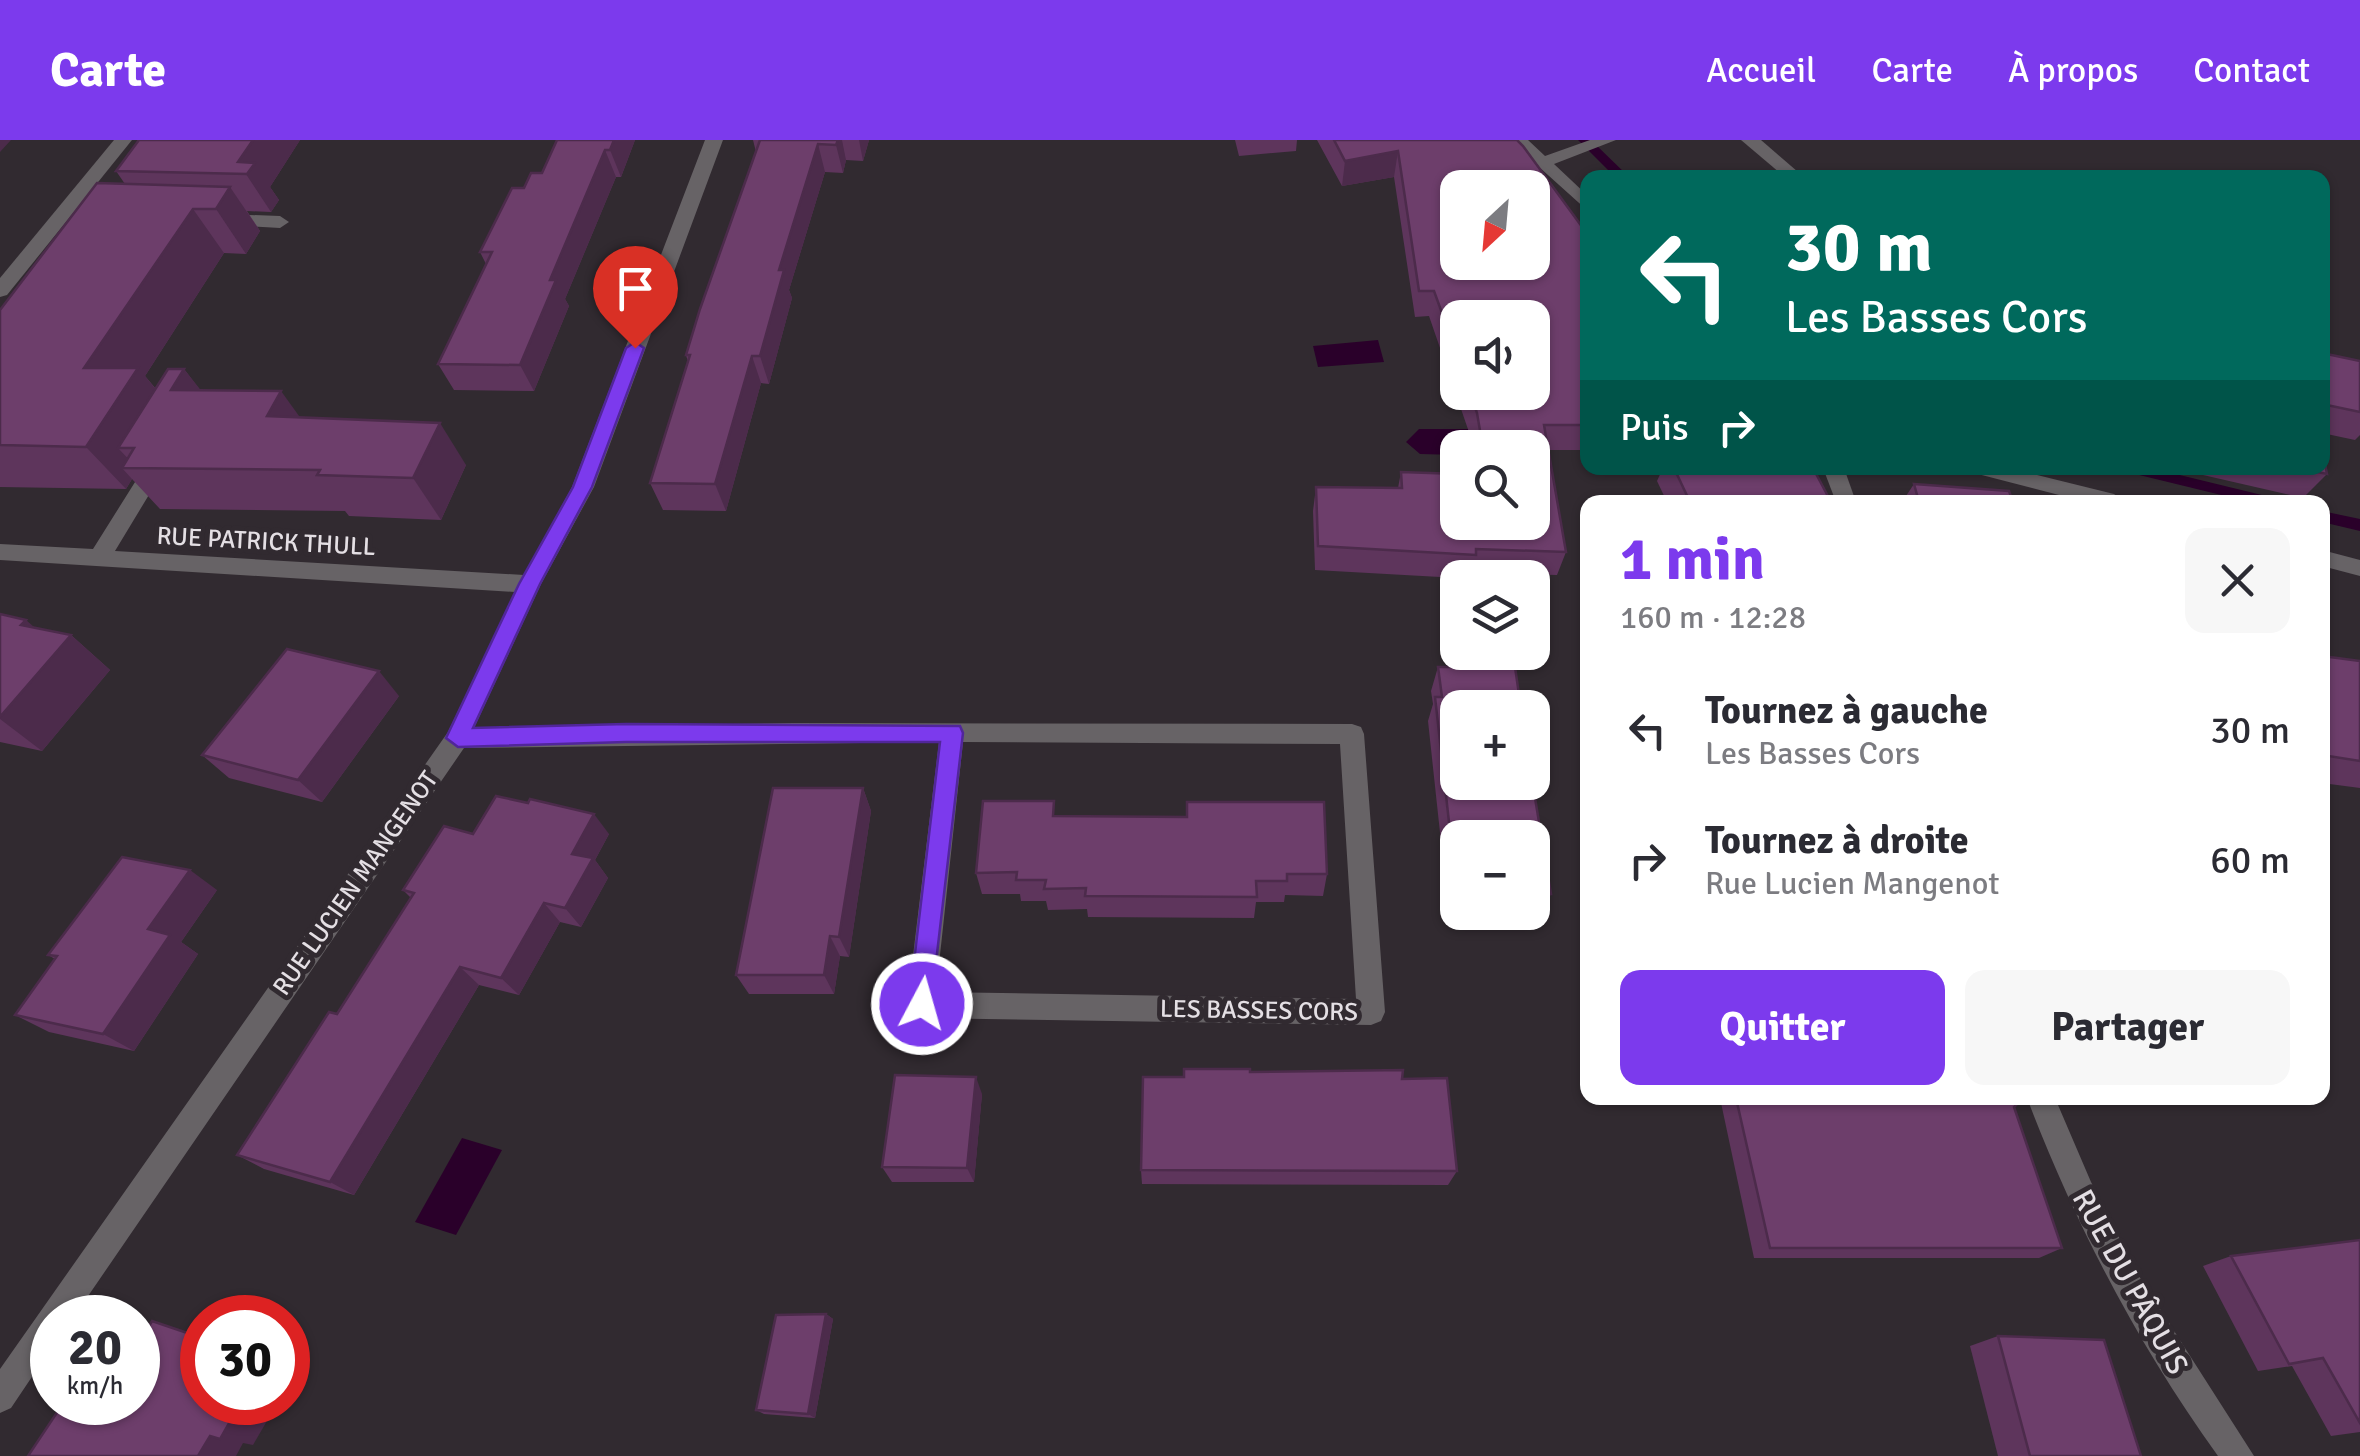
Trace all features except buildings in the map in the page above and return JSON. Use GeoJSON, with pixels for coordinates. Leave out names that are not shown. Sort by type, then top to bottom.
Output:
{"type":"FeatureCollection","features":[{"type":"Feature","properties":{"kind":"street"},"geometry":{"type":"LineString","coordinates":[[0,291],[71,216],[123,140]]}},
{"type":"Feature","properties":{"kind":"street","name":"RUE LUCIEN MANGENOT"},"geometry":{"type":"LineString","coordinates":[[71,1295],[458,738],[530,584],[582,487],[714,140]]}},
{"type":"Feature","properties":{"kind":"street"},"geometry":{"type":"LineString","coordinates":[[1518,140],[1580,199]]}},
{"type":"Feature","properties":{"kind":"street"},"geometry":{"type":"LineString","coordinates":[[1750,140],[1787,170]]}},
{"type":"Feature","properties":{"kind":"street"},"geometry":{"type":"LineString","coordinates":[[1541,163],[1600,143]]}},
{"type":"Feature","properties":{"kind":"street"},"geometry":{"type":"LineString","coordinates":[[200,220],[280,222]]}},
{"type":"Feature","properties":{"kind":"street"},"geometry":{"type":"LineString","coordinates":[[99,558],[171,442]]}},
{"type":"Feature","properties":{"kind":"street"},"geometry":{"type":"LineString","coordinates":[[2007,475],[2085,495]]}},
{"type":"Feature","properties":{"kind":"street"},"geometry":{"type":"LineString","coordinates":[[2072,492],[2074,475]]}},
{"type":"Feature","properties":{"kind":"street","name":"RUE PATRICK THULL"},"geometry":{"type":"LineString","coordinates":[[0,552],[530,584]]}},
{"type":"Feature","properties":{"kind":"street"},"geometry":{"type":"LineString","coordinates":[[2330,560],[2360,568]]}},
{"type":"Feature","properties":{"kind":"street","name":"LES BASSES CORS"},"geometry":{"type":"LineString","coordinates":[[458,738],[626,733],[952,733],[1352,734],[1370,1012],[922,1004],[952,733]]}},
{"type":"Feature","properties":{"kind":"street","name":"RUE DU PÂQUIS"},"geometry":{"type":"LineString","coordinates":[[2045,1105],[2087,1210],[2147,1324],[2238,1456]]}},
{"type":"Feature","properties":{"kind":"street","name":"RUE LUCIEN MANGENOT"},"geometry":{"type":"LineString","coordinates":[[0,1396],[30,1353]]}},
{"type":"Feature","properties":{"kind":"shaded area"},"geometry":{"type":"Polygon","coordinates":[[[1378,340],[1384,362],[1318,367],[1313,346],[1378,340]]]}},
{"type":"Feature","properties":{"kind":"shaded area"},"geometry":{"type":"Polygon","coordinates":[[[1419,429],[1471,430],[1440,430],[1440,455],[1420,454],[1406,442],[1419,429]]]}},
{"type":"Feature","properties":{"kind":"shaded area"},"geometry":{"type":"Polygon","coordinates":[[[462,1138],[502,1150],[456,1235],[415,1222],[462,1138]]]}},
{"type":"Feature","properties":{"kind":"waterway"},"geometry":{"type":"LineString","coordinates":[[1584,140],[1616,170]]}},
{"type":"Feature","properties":{"kind":"waterway"},"geometry":{"type":"LineString","coordinates":[[2160,475],[2241,495]]}},
{"type":"Feature","properties":{"kind":"waterway"},"geometry":{"type":"LineString","coordinates":[[2330,518],[2360,525]]}},
{"type":"Feature","properties":{"kind":"route"},"geometry":{"type":"LineString","coordinates":[[635,348],[582,487],[530,584],[458,738],[626,733],[952,733],[922,1004]]}}]}
